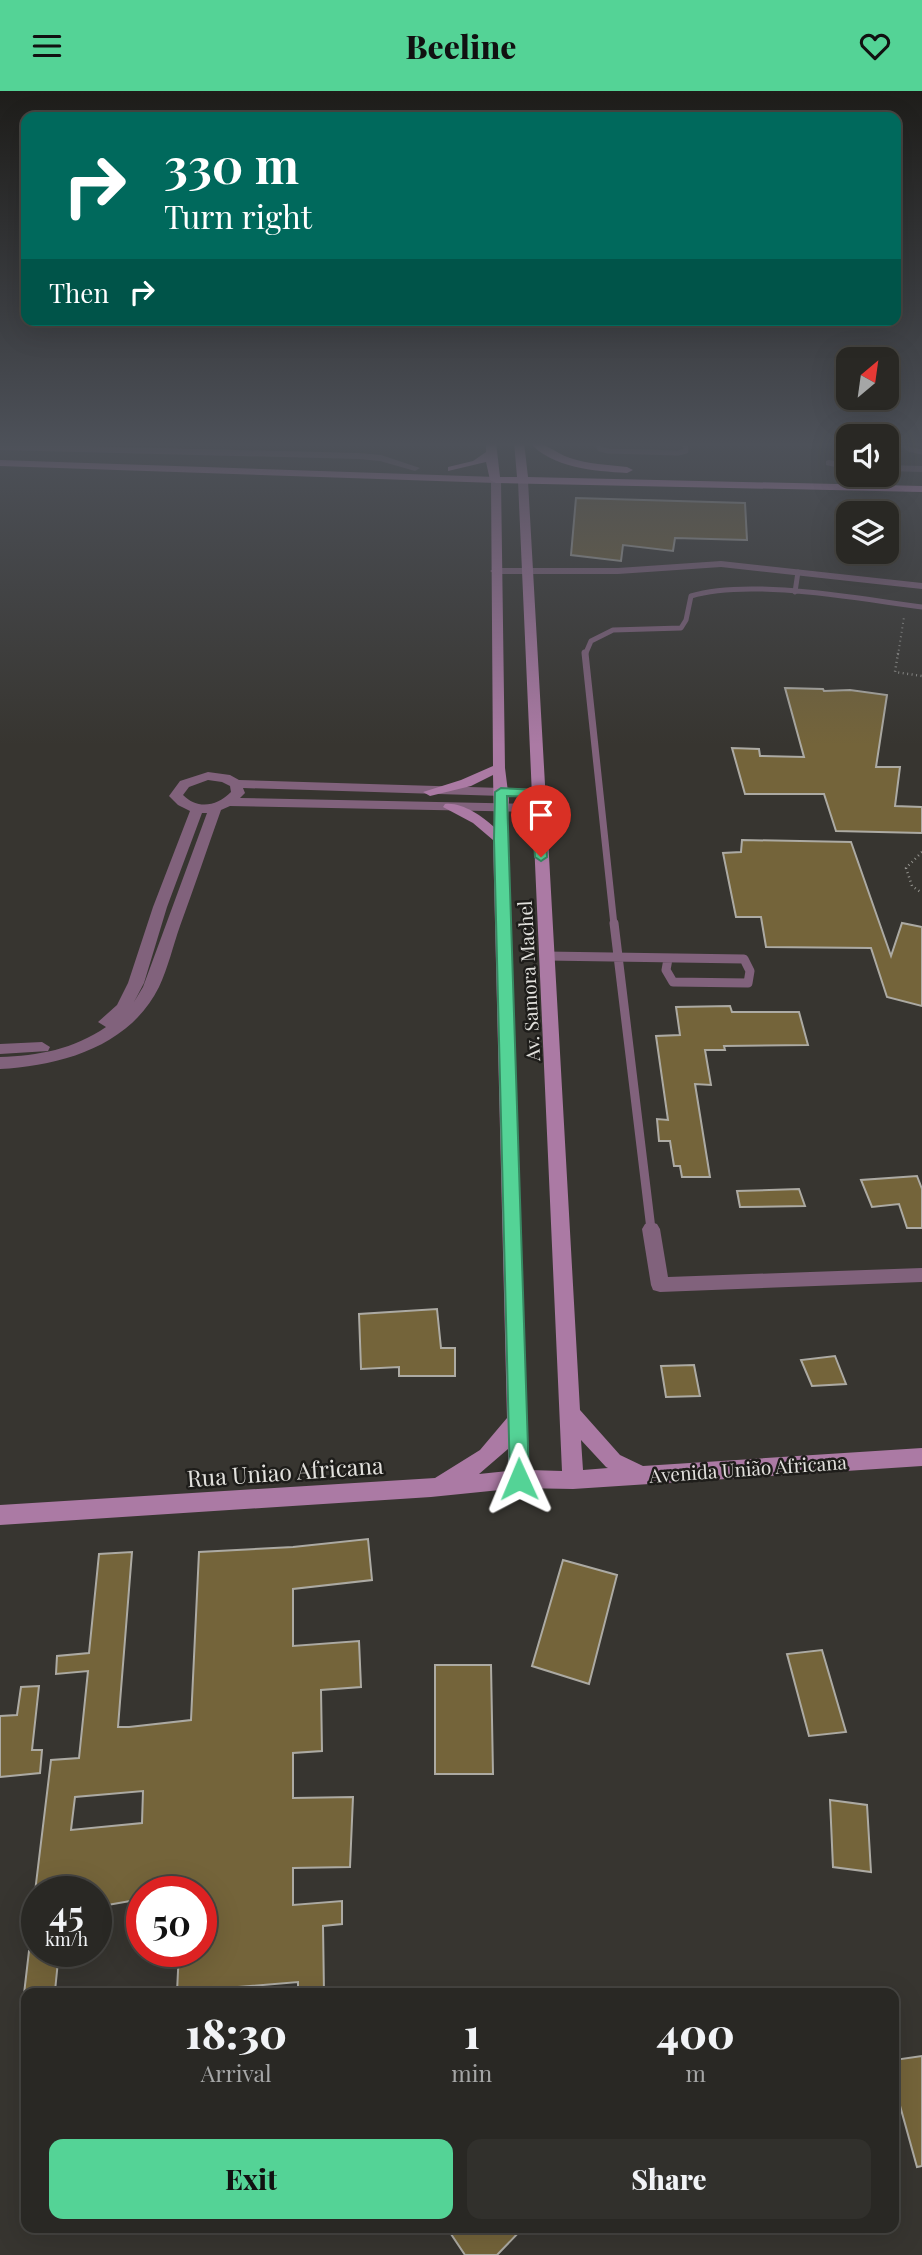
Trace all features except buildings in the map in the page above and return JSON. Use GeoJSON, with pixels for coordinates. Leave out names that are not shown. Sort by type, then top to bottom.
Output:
{"type":"FeatureCollection","features":[{"type":"Feature","properties":{"kind":"main road","name":"Av. Samora Machel"},"geometry":{"type":"LineString","coordinates":[[495,543],[499,768],[502,799],[500,839],[519,1479]]}},
{"type":"Feature","properties":{"kind":"main road","name":"Av. Samora Machel"},"geometry":{"type":"LineString","coordinates":[[526,543],[573,1480]]}},
{"type":"Feature","properties":{"kind":"main road"},"geometry":{"type":"LineString","coordinates":[[430,792],[466,783],[499,768]]}},
{"type":"Feature","properties":{"kind":"main road"},"geometry":{"type":"LineString","coordinates":[[450,807],[478,820],[500,839]]}},
{"type":"Feature","properties":{"kind":"main road"},"geometry":{"type":"LineString","coordinates":[[570,1413],[613,1461],[641,1475]]}},
{"type":"Feature","properties":{"kind":"main road"},"geometry":{"type":"LineString","coordinates":[[431,1488],[478,1465],[501,1446],[518,1418]]}},
{"type":"Feature","properties":{"kind":"main road","name":"Avenida União Africana"},"geometry":{"type":"LineString","coordinates":[[573,1480],[922,1457]]}},
{"type":"Feature","properties":{"kind":"main road","name":"Rua Uniao Africana"},"geometry":{"type":"LineString","coordinates":[[0,1515],[431,1488],[519,1479],[573,1480]]}},
{"type":"Feature","properties":{"kind":"street"},"geometry":{"type":"LineString","coordinates":[[495,572],[618,571],[721,564],[922,586]]}},
{"type":"Feature","properties":{"kind":"street"},"geometry":{"type":"LineString","coordinates":[[502,799],[450,807],[222,805],[197,809],[183,804],[176,796],[179,787],[191,779],[208,776],[225,778],[236,784],[430,792],[538,801]]}},
{"type":"Feature","properties":{"kind":"street"},"geometry":{"type":"LineString","coordinates":[[0,1062],[46,1058],[83,1048],[109,1033],[134,1012],[151,987],[222,805],[238,793],[236,784]]}},
{"type":"Feature","properties":{"kind":"street"},"geometry":{"type":"LineString","coordinates":[[0,1049],[33,1048],[81,1037],[103,1024],[123,1007],[136,983],[160,907],[197,809]]}},
{"type":"Feature","properties":{"kind":"street"},"geometry":{"type":"LineString","coordinates":[[651,1230],[660,1285],[922,1275]]}},
{"type":"Feature","properties":{"kind":"lane"},"geometry":{"type":"LineString","coordinates":[[795,592],[798,572]]}},
{"type":"Feature","properties":{"kind":"lane"},"geometry":{"type":"LineString","coordinates":[[651,1230],[585,652],[588,643],[600,635],[615,631],[681,628],[687,620],[691,596],[700,591],[795,592],[922,607]]}},
{"type":"Feature","properties":{"kind":"lane"},"geometry":{"type":"LineString","coordinates":[[546,956],[744,959],[750,971],[748,983],[673,982],[666,970],[668,959]]}},
{"type":"Feature","properties":{"kind":"path"},"geometry":{"type":"LineString","coordinates":[[906,605],[895,672],[922,675]]}},
{"type":"Feature","properties":{"kind":"path"},"geometry":{"type":"LineString","coordinates":[[922,852],[906,868],[912,886],[922,893]]}},
{"type":"Feature","properties":{"kind":"route"},"geometry":{"type":"LineString","coordinates":[[519,1479],[500,839],[501,792],[537,793],[541,857]]}}]}
